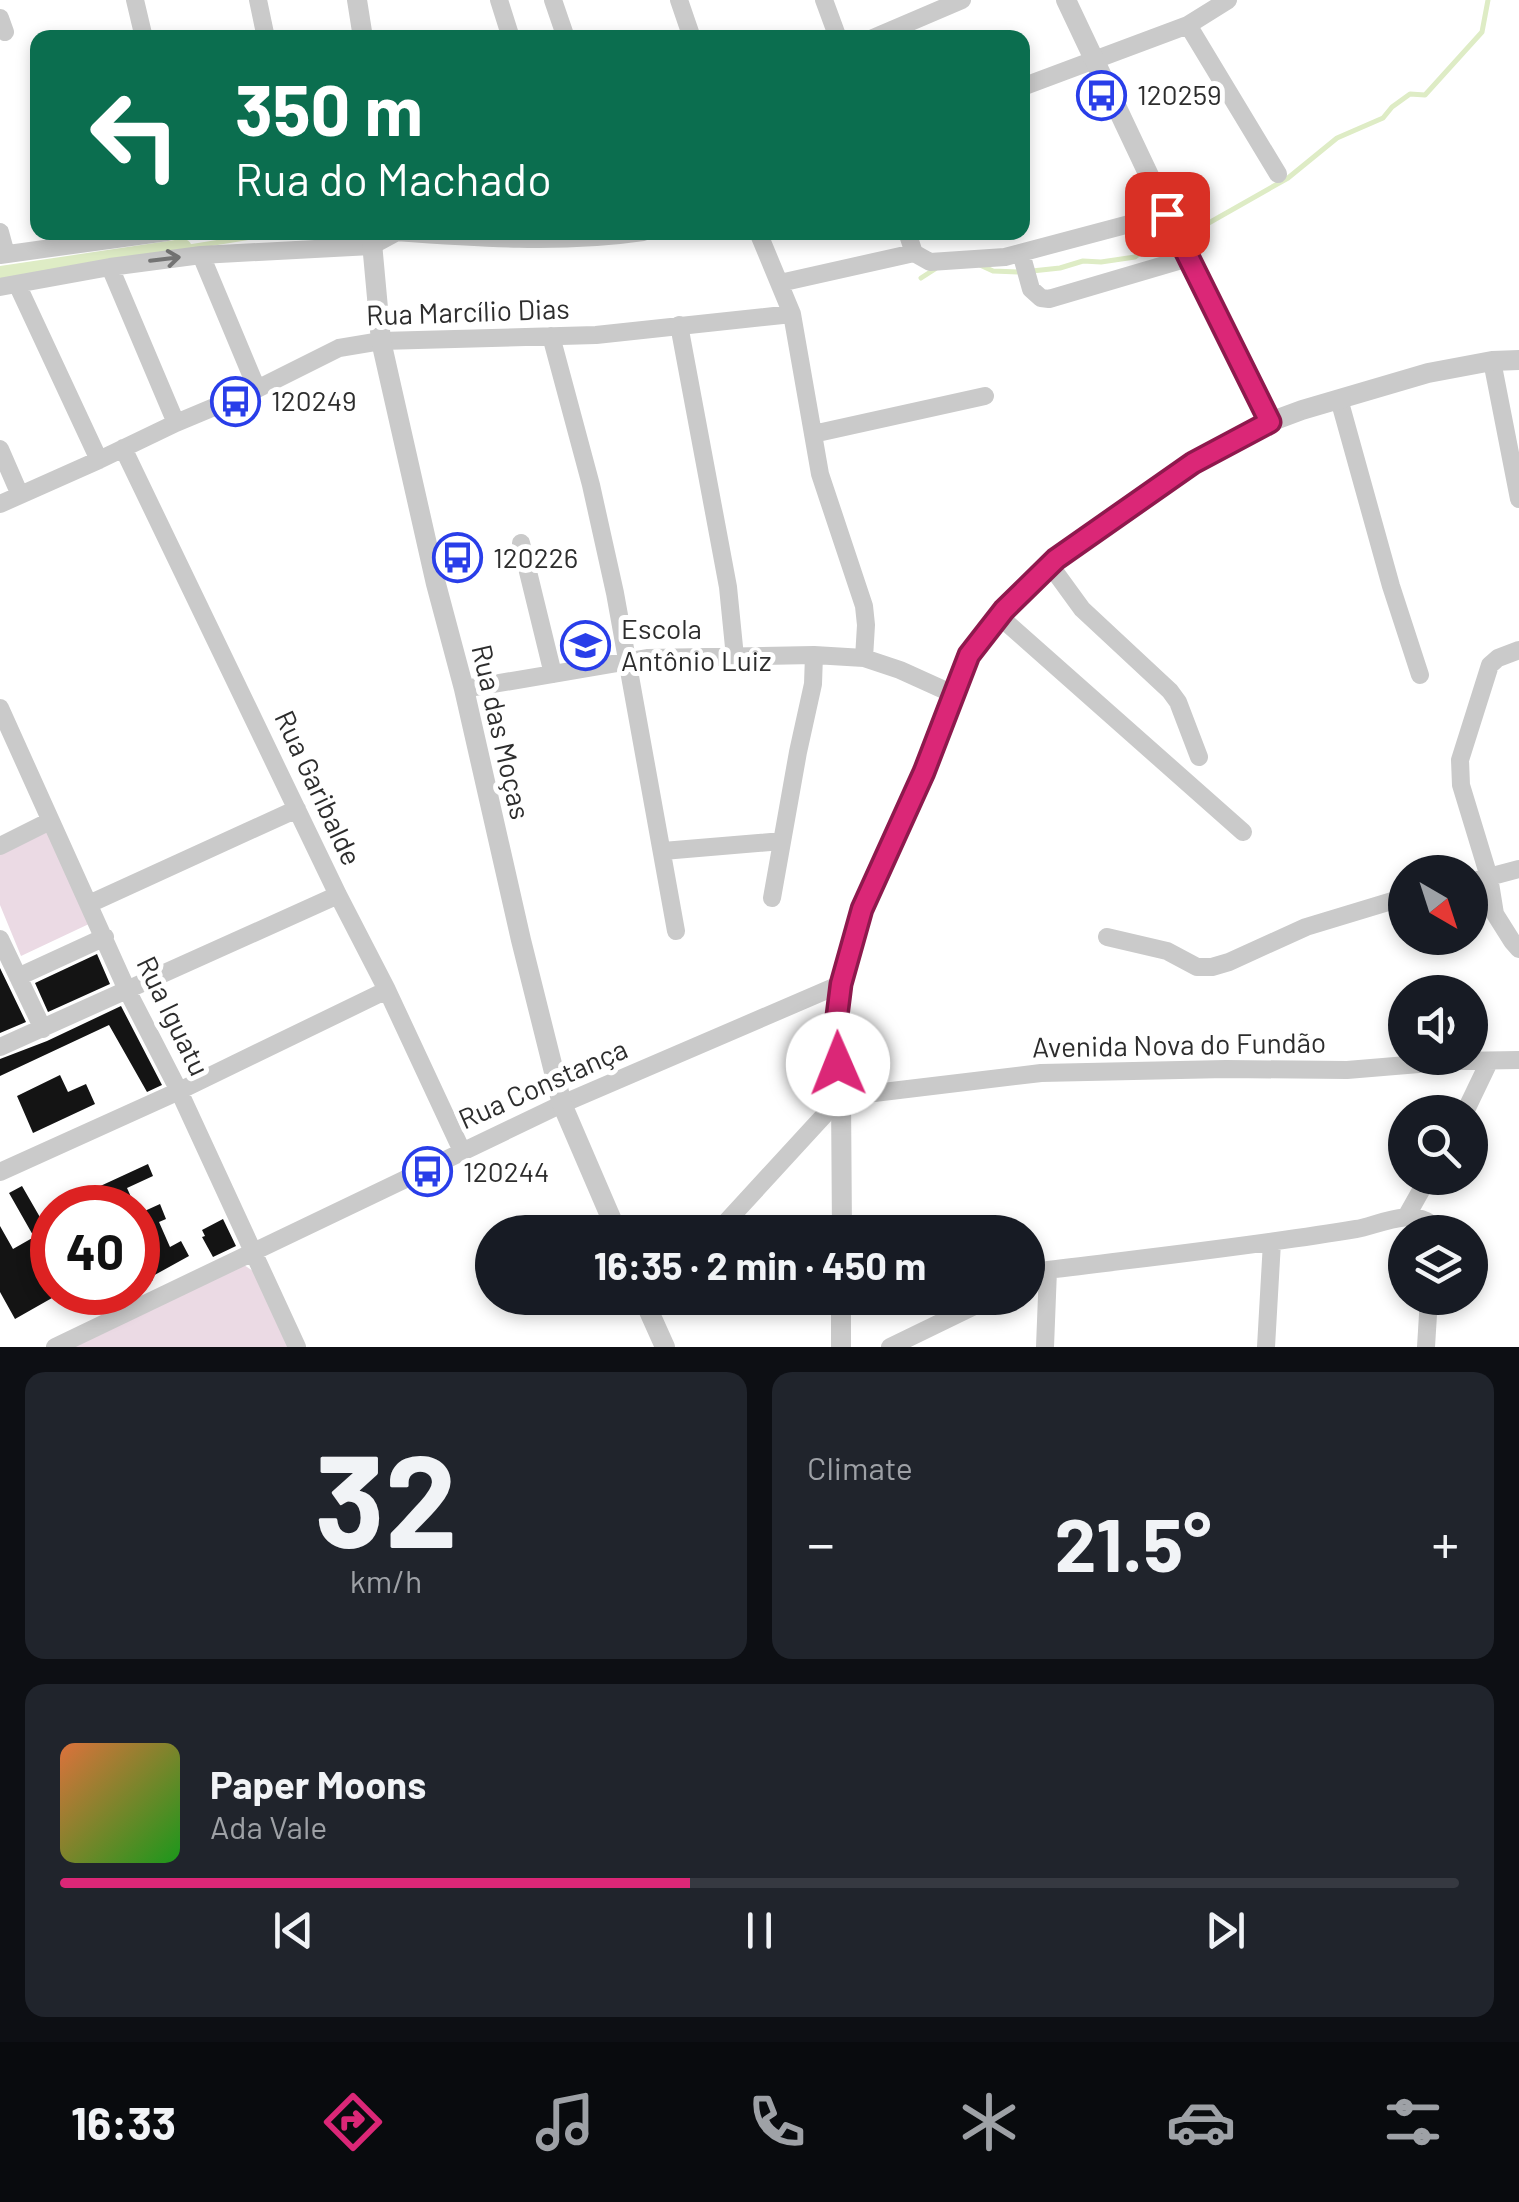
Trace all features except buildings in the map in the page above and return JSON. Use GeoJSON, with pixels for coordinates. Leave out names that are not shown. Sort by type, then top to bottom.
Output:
{"type":"FeatureCollection","features":[{"type":"Feature","properties":{"kind":"street"},"geometry":{"type":"LineString","coordinates":[[135,0],[142,30]]}},
{"type":"Feature","properties":{"kind":"street"},"geometry":{"type":"LineString","coordinates":[[258,0],[264,30]]}},
{"type":"Feature","properties":{"kind":"street"},"geometry":{"type":"LineString","coordinates":[[356,0],[362,30]]}},
{"type":"Feature","properties":{"kind":"street"},"geometry":{"type":"LineString","coordinates":[[499,0],[508,30]]}},
{"type":"Feature","properties":{"kind":"street"},"geometry":{"type":"LineString","coordinates":[[553,0],[563,30]]}},
{"type":"Feature","properties":{"kind":"street"},"geometry":{"type":"LineString","coordinates":[[679,0],[689,30]]}},
{"type":"Feature","properties":{"kind":"street"},"geometry":{"type":"LineString","coordinates":[[824,0],[835,30]]}},
{"type":"Feature","properties":{"kind":"street"},"geometry":{"type":"LineString","coordinates":[[892,30],[962,0]]}},
{"type":"Feature","properties":{"kind":"street"},"geometry":{"type":"LineString","coordinates":[[1066,0],[1270,422]]}},
{"type":"Feature","properties":{"kind":"street"},"geometry":{"type":"LineString","coordinates":[[1030,84],[1188,24],[1228,0]]}},
{"type":"Feature","properties":{"kind":"street"},"geometry":{"type":"LineString","coordinates":[[1188,24],[1278,174]]}},
{"type":"Feature","properties":{"kind":"street"},"geometry":{"type":"LineString","coordinates":[[780,282],[914,254],[938,262],[1005,257],[1170,220]]}},
{"type":"Feature","properties":{"kind":"street"},"geometry":{"type":"LineString","coordinates":[[0,232],[3,255],[110,240]]}},
{"type":"Feature","properties":{"kind":"street"},"geometry":{"type":"LineString","coordinates":[[99,460],[9,285],[110,266],[360,240]]}},
{"type":"Feature","properties":{"kind":"street","name":"Rua das Moças"},"geometry":{"type":"LineString","coordinates":[[371,240],[381,342],[520,940],[562,1104],[610,1215]]}},
{"type":"Feature","properties":{"kind":"street"},"geometry":{"type":"LineString","coordinates":[[762,240],[792,314],[820,474],[864,606],[864,658]]}},
{"type":"Feature","properties":{"kind":"street"},"geometry":{"type":"LineString","coordinates":[[909,240],[914,254]]}},
{"type":"Feature","properties":{"kind":"street"},"geometry":{"type":"LineString","coordinates":[[1022,253],[1032,289],[1042,298],[1186,253]]}},
{"type":"Feature","properties":{"kind":"street"},"geometry":{"type":"LineString","coordinates":[[201,255],[258,389]]}},
{"type":"Feature","properties":{"kind":"street"},"geometry":{"type":"LineString","coordinates":[[110,266],[176,423]]}},
{"type":"Feature","properties":{"kind":"street","name":"Rua Marcílio Dias"},"geometry":{"type":"LineString","coordinates":[[0,504],[258,389],[339,348],[381,342],[596,334],[792,314]]}},
{"type":"Feature","properties":{"kind":"street"},"geometry":{"type":"LineString","coordinates":[[679,325],[728,586],[736,658]]}},
{"type":"Feature","properties":{"kind":"street"},"geometry":{"type":"LineString","coordinates":[[551,336],[591,485],[676,931]]}},
{"type":"Feature","properties":{"kind":"street"},"geometry":{"type":"LineString","coordinates":[[842,1215],[842,1096],[835,1032],[841,984],[862,909],[924,772],[969,655],[999,616],[1050,565],[1193,463],[1270,422],[1428,373],[1519,360]]}},
{"type":"Feature","properties":{"kind":"street"},"geometry":{"type":"LineString","coordinates":[[1492,361],[1519,499]]}},
{"type":"Feature","properties":{"kind":"street"},"geometry":{"type":"LineString","coordinates":[[813,434],[985,396]]}},
{"type":"Feature","properties":{"kind":"street"},"geometry":{"type":"LineString","coordinates":[[1339,399],[1420,674]]}},
{"type":"Feature","properties":{"kind":"street"},"geometry":{"type":"LineString","coordinates":[[0,448],[20,495]]}},
{"type":"Feature","properties":{"kind":"street","name":"Rua Garibalde"},"geometry":{"type":"LineString","coordinates":[[124,448],[296,809],[388,990],[462,1151]]}},
{"type":"Feature","properties":{"kind":"street"},"geometry":{"type":"LineString","coordinates":[[521,543],[552,674]]}},
{"type":"Feature","properties":{"kind":"street"},"geometry":{"type":"LineString","coordinates":[[1050,565],[1089,616],[1170,691],[1200,757]]}},
{"type":"Feature","properties":{"kind":"street"},"geometry":{"type":"LineString","coordinates":[[999,616],[1243,832]]}},
{"type":"Feature","properties":{"kind":"street"},"geometry":{"type":"LineString","coordinates":[[1474,855],[1460,786],[1460,760],[1490,665],[1519,650]]}},
{"type":"Feature","properties":{"kind":"street"},"geometry":{"type":"LineString","coordinates":[[772,898],[814,684],[814,656]]}},
{"type":"Feature","properties":{"kind":"street"},"geometry":{"type":"LineString","coordinates":[[464,689],[647,658],[814,656],[864,658],[953,694]]}},
{"type":"Feature","properties":{"kind":"street","name":"Rua Iguatu"},"geometry":{"type":"LineString","coordinates":[[0,708],[127,990],[297,1347]]}},
{"type":"Feature","properties":{"kind":"street"},"geometry":{"type":"LineString","coordinates":[[89,904],[296,809]]}},
{"type":"Feature","properties":{"kind":"street"},"geometry":{"type":"LineString","coordinates":[[0,846],[50,821]]}},
{"type":"Feature","properties":{"kind":"street"},"geometry":{"type":"LineString","coordinates":[[663,851],[782,841]]}},
{"type":"Feature","properties":{"kind":"street"},"geometry":{"type":"LineString","coordinates":[[1488,877],[1519,869]]}},
{"type":"Feature","properties":{"kind":"street"},"geometry":{"type":"LineString","coordinates":[[0,1047],[338,895]]}},
{"type":"Feature","properties":{"kind":"street"},"geometry":{"type":"LineString","coordinates":[[1488,899],[1519,949]]}},
{"type":"Feature","properties":{"kind":"street"},"geometry":{"type":"LineString","coordinates":[[1108,937],[1167,950],[1197,967],[1212,967],[1306,927],[1388,902]]}},
{"type":"Feature","properties":{"kind":"street"},"geometry":{"type":"LineString","coordinates":[[18,977],[105,938]]}},
{"type":"Feature","properties":{"kind":"street"},"geometry":{"type":"LineString","coordinates":[[0,939],[43,1028]]}},
{"type":"Feature","properties":{"kind":"street","name":"Rua Constança"},"geometry":{"type":"LineString","coordinates":[[55,1347],[562,1104],[841,984]]}},
{"type":"Feature","properties":{"kind":"street"},"geometry":{"type":"LineString","coordinates":[[0,1172],[388,990]]}},
{"type":"Feature","properties":{"kind":"street","name":"Avenida Nova do Fundão"},"geometry":{"type":"LineString","coordinates":[[842,1096],[1041,1073],[1346,1070],[1519,1060]]}},
{"type":"Feature","properties":{"kind":"street"},"geometry":{"type":"LineString","coordinates":[[1472,1095],[1489,1062]]}},
{"type":"Feature","properties":{"kind":"street"},"geometry":{"type":"LineString","coordinates":[[733,1215],[842,1096]]}},
{"type":"Feature","properties":{"kind":"street"},"geometry":{"type":"LineString","coordinates":[[1045,1272],[1272,1242],[1388,1221]]}},
{"type":"Feature","properties":{"kind":"street"},"geometry":{"type":"LineString","coordinates":[[1266,1347],[1272,1242]]}},
{"type":"Feature","properties":{"kind":"street"},"geometry":{"type":"LineString","coordinates":[[1045,1347],[1048,1270]]}},
{"type":"Feature","properties":{"kind":"street"},"geometry":{"type":"LineString","coordinates":[[654,1315],[665,1347]]}},
{"type":"Feature","properties":{"kind":"street"},"geometry":{"type":"LineString","coordinates":[[841,1315],[841,1347]]}},
{"type":"Feature","properties":{"kind":"street"},"geometry":{"type":"LineString","coordinates":[[890,1347],[956,1315]]}},
{"type":"Feature","properties":{"kind":"street"},"geometry":{"type":"LineString","coordinates":[[1426,1347],[1428,1315]]}},
{"type":"Feature","properties":{"kind":"shaded area"},"geometry":{"type":"Polygon","coordinates":[[[48,827],[91,923],[21,956],[0,905],[0,849],[48,827]]]}},
{"type":"Feature","properties":{"kind":"shaded area"},"geometry":{"type":"Polygon","coordinates":[[[244,1265],[253,1271],[289,1347],[69,1347],[137,1315],[160,1315],[160,1304],[244,1265]]]}},
{"type":"Feature","properties":{"kind":"waterway"},"geometry":{"type":"LineString","coordinates":[[1184,237],[1288,178],[1337,138],[1383,118],[1410,94],[1425,95],[1482,32],[1488,0]]}},
{"type":"Feature","properties":{"kind":"waterway"},"geometry":{"type":"LineString","coordinates":[[183,248],[232,240]]}},
{"type":"Feature","properties":{"kind":"waterway"},"geometry":{"type":"LineString","coordinates":[[1032,271],[1083,261],[1135,257],[1148,247],[1173,240]]}},
{"type":"Feature","properties":{"kind":"waterway"},"geometry":{"type":"LineString","coordinates":[[0,275],[183,248]]}},
{"type":"Feature","properties":{"kind":"waterway"},"geometry":{"type":"LineString","coordinates":[[980,265],[993,271],[1020,272]]}},
{"type":"Feature","properties":{"kind":"waterway"},"geometry":{"type":"LineString","coordinates":[[921,278],[935,269]]}},
{"type":"Feature","properties":{"kind":"place","name":"120259"},"geometry":{"type":"Point","coordinates":[1102,95]}},
{"type":"Feature","properties":{"kind":"place","name":"120249"},"geometry":{"type":"Point","coordinates":[236,401]}},
{"type":"Feature","properties":{"kind":"place","name":"120226"},"geometry":{"type":"Point","coordinates":[458,558]}},
{"type":"Feature","properties":{"kind":"place","name":"Escola Antônio Luiz"},"geometry":{"type":"Point","coordinates":[586,645]}},
{"type":"Feature","properties":{"kind":"place","name":"120244"},"geometry":{"type":"Point","coordinates":[428,1172]}},
{"type":"Feature","properties":{"kind":"route"},"geometry":{"type":"LineString","coordinates":[[838,1064],[835,1032],[841,984],[862,909],[924,772],[969,655],[1004,610],[1056,559],[1193,463],[1270,422],[1167,214]]}}]}
